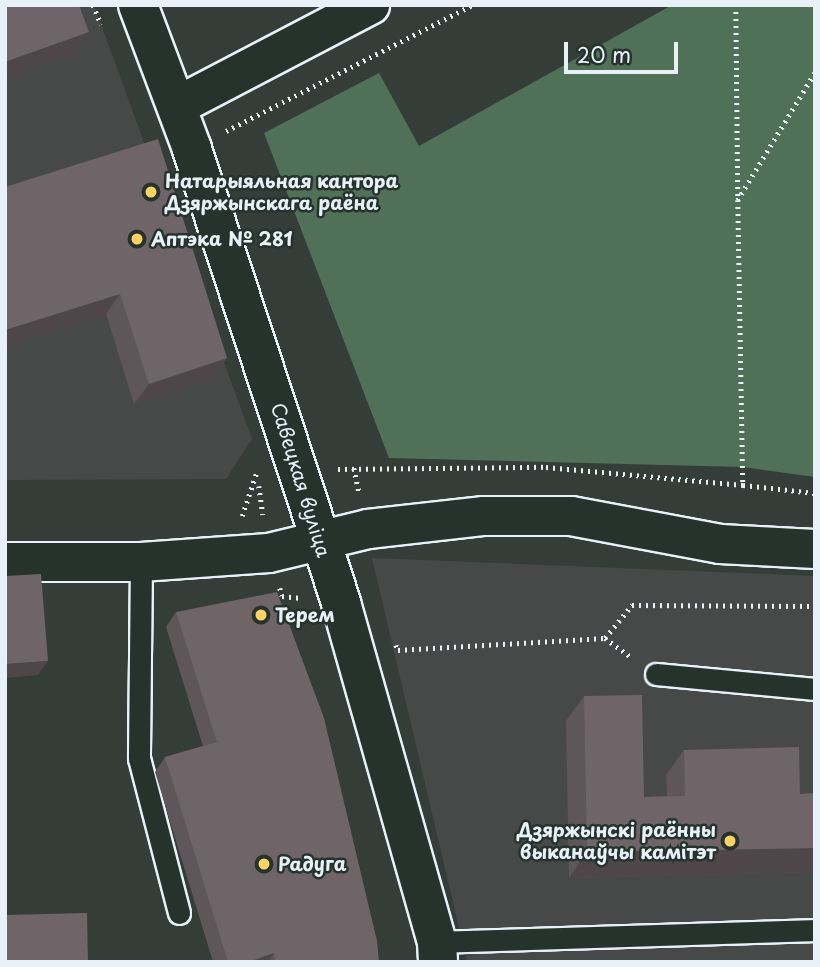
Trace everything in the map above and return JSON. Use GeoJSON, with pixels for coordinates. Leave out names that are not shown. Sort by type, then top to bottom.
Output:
{"type":"FeatureCollection","features":[{"type":"Feature","properties":{"kind":"street","name":"Савецкая вуліца"},"geometry":{"type":"LineString","coordinates":[[138,5],[192,149],[341,603],[437,952]]}},
{"type":"Feature","properties":{"kind":"street"},"geometry":{"type":"LineString","coordinates":[[177,106],[370,5]]}},
{"type":"Feature","properties":{"kind":"street"},"geometry":{"type":"LineString","coordinates":[[5,562],[142,562],[269,553],[318,538],[484,516],[571,516],[720,544],[815,549]]}},
{"type":"Feature","properties":{"kind":"lane"},"geometry":{"type":"LineString","coordinates":[[142,562],[139,758],[179,913]]}},
{"type":"Feature","properties":{"kind":"lane"},"geometry":{"type":"LineString","coordinates":[[656,674],[815,689]]}},
{"type":"Feature","properties":{"kind":"lane"},"geometry":{"type":"LineString","coordinates":[[437,952],[815,930]]}},
{"type":"Feature","properties":{"kind":"path"},"geometry":{"type":"LineString","coordinates":[[192,149],[472,5]]}},
{"type":"Feature","properties":{"kind":"path"},"geometry":{"type":"LineString","coordinates":[[736,5],[743,485],[815,493]]}},
{"type":"Feature","properties":{"kind":"path"},"geometry":{"type":"LineString","coordinates":[[737,200],[815,73]]}},
{"type":"Feature","properties":{"kind":"path"},"geometry":{"type":"LineString","coordinates":[[605,638],[632,606],[815,606]]}},
{"type":"Feature","properties":{"kind":"path"},"geometry":{"type":"LineString","coordinates":[[393,638],[398,650],[605,638],[656,674]]}},
{"type":"Feature","properties":{"kind":"shaded area"},"geometry":{"type":"Polygon","coordinates":[[[5,5],[94,5],[252,439],[226,479],[5,480],[5,5]]]}},
{"type":"Feature","properties":{"kind":"shaded area"},"geometry":{"type":"Polygon","coordinates":[[[372,558],[815,576],[815,962],[467,962],[372,558]]]}},
{"type":"Feature","properties":{"kind":"green space"},"geometry":{"type":"Polygon","coordinates":[[[672,5],[815,5],[815,477],[743,467],[389,458],[264,133],[379,73],[419,146],[672,5]]]}},
{"type":"Feature","properties":{"kind":"building"},"geometry":{"type":"Polygon","coordinates":[[[5,5],[79,5],[89,32],[5,62],[5,5]]]}},
{"type":"Feature","properties":{"kind":"building"},"geometry":{"type":"Polygon","coordinates":[[[158,139],[227,358],[149,384],[120,294],[5,330],[5,187],[158,139]]]}},
{"type":"Feature","properties":{"kind":"building"},"geometry":{"type":"Polygon","coordinates":[[[41,574],[48,661],[5,664],[5,576],[41,574]]]}},
{"type":"Feature","properties":{"kind":"building","name":"Радуга"},"geometry":{"type":"Polygon","coordinates":[[[277,592],[324,718],[377,941],[379,962],[275,962],[274,953],[248,962],[228,962],[165,757],[217,742],[176,612],[277,592]]]}},
{"type":"Feature","properties":{"kind":"building"},"geometry":{"type":"Polygon","coordinates":[[[642,695],[644,797],[685,796],[684,750],[799,747],[800,794],[815,793],[815,848],[587,852],[584,696],[642,695]]]}},
{"type":"Feature","properties":{"kind":"building"},"geometry":{"type":"Polygon","coordinates":[[[87,913],[88,962],[5,962],[5,915],[87,913]]]}},
{"type":"Feature","properties":{"kind":"place","name":"Натарыяльная кантора Дзяржынскага раёна"},"geometry":{"type":"Point","coordinates":[151,192]}},
{"type":"Feature","properties":{"kind":"place","name":"Аптэка № 281"},"geometry":{"type":"Point","coordinates":[137,239]}},
{"type":"Feature","properties":{"kind":"place","name":"Терем"},"geometry":{"type":"Point","coordinates":[261,615]}},
{"type":"Feature","properties":{"kind":"place","name":"Дзяржынскі раённы выканаўчы камітэт"},"geometry":{"type":"Point","coordinates":[730,841]}},
{"type":"Feature","properties":{"kind":"place","name":"Радуга"},"geometry":{"type":"Point","coordinates":[264,864]}}]}
